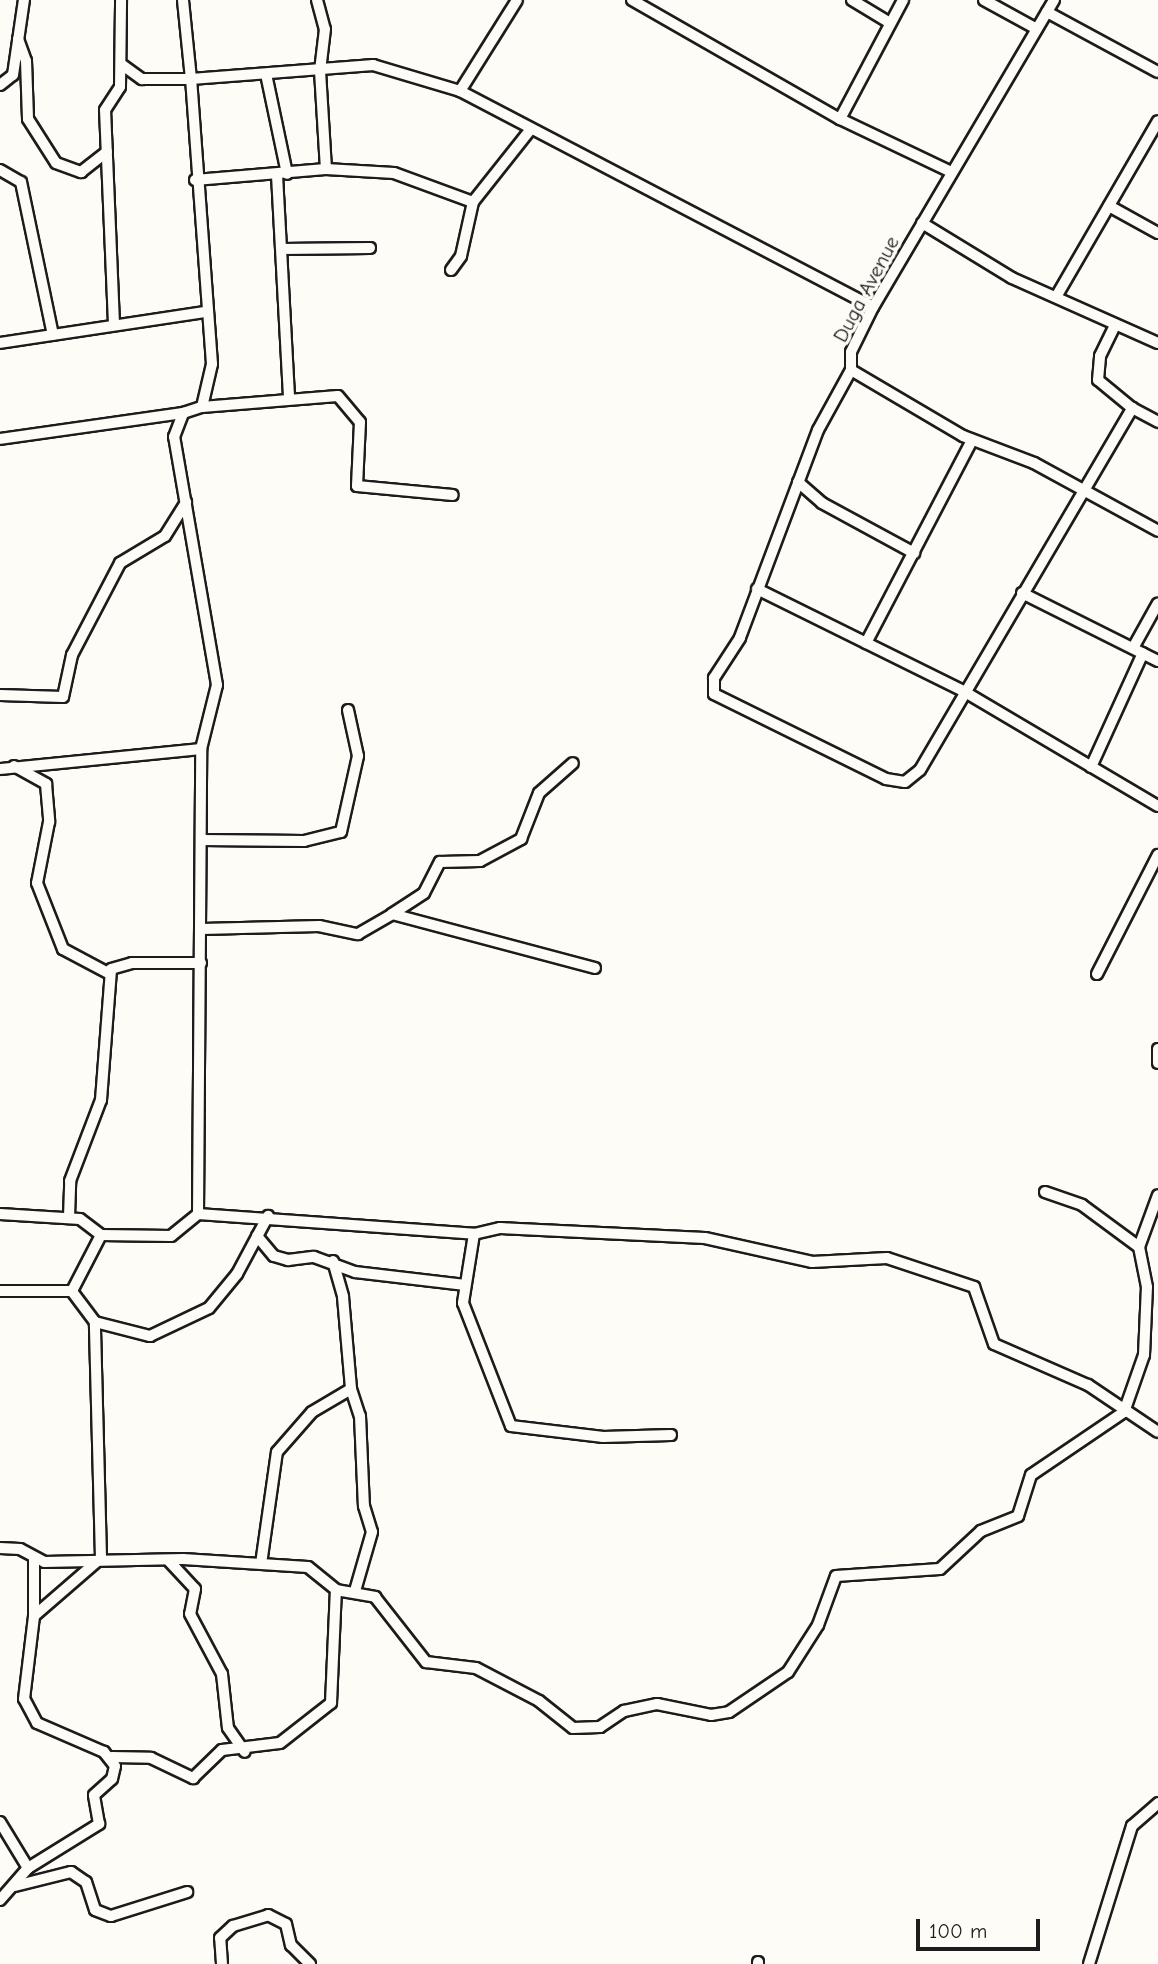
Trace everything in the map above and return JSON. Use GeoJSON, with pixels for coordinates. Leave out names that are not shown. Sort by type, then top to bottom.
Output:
{"type":"FeatureCollection","features":[{"type":"Feature","properties":{"kind":"street"},"geometry":{"type":"LineString","coordinates":[[0,85],[13,75],[24,4],[34,0]]}},
{"type":"Feature","properties":{"kind":"street"},"geometry":{"type":"LineString","coordinates":[[114,324],[105,110],[120,87],[121,0]]}},
{"type":"Feature","properties":{"kind":"street"},"geometry":{"type":"LineString","coordinates":[[183,0],[191,79],[205,312],[212,364],[202,407]]}},
{"type":"Feature","properties":{"kind":"street"},"geometry":{"type":"LineString","coordinates":[[317,0],[325,29],[320,71],[326,169]]}},
{"type":"Feature","properties":{"kind":"street"},"geometry":{"type":"LineString","coordinates":[[460,92],[517,0]]}},
{"type":"Feature","properties":{"kind":"street"},"geometry":{"type":"LineString","coordinates":[[632,0],[840,119],[951,173]]}},
{"type":"Feature","properties":{"kind":"street"},"geometry":{"type":"LineString","coordinates":[[852,0],[890,23]]}},
{"type":"Feature","properties":{"kind":"street"},"geometry":{"type":"LineString","coordinates":[[840,119],[903,0]]}},
{"type":"Feature","properties":{"kind":"street"},"geometry":{"type":"LineString","coordinates":[[984,0],[1037,29]]}},
{"type":"Feature","properties":{"kind":"street","name":"Duga Avenue"},"geometry":{"type":"LineString","coordinates":[[1054,0],[873,306],[851,352],[851,370],[972,440],[1081,488],[1158,531]]}},
{"type":"Feature","properties":{"kind":"street"},"geometry":{"type":"LineString","coordinates":[[1047,12],[1158,72]]}},
{"type":"Feature","properties":{"kind":"street"},"geometry":{"type":"LineString","coordinates":[[18,39],[29,79],[28,119],[56,163],[81,172],[107,152]]}},
{"type":"Feature","properties":{"kind":"street"},"geometry":{"type":"LineString","coordinates":[[121,64],[142,79]]}},
{"type":"Feature","properties":{"kind":"street"},"geometry":{"type":"LineString","coordinates":[[120,87],[142,79],[191,79],[373,65],[460,92],[873,306]]}},
{"type":"Feature","properties":{"kind":"street"},"geometry":{"type":"LineString","coordinates":[[266,74],[282,174],[282,249],[289,398]]}},
{"type":"Feature","properties":{"kind":"street"},"geometry":{"type":"LineString","coordinates":[[1056,297],[1158,121]]}},
{"type":"Feature","properties":{"kind":"street"},"geometry":{"type":"LineString","coordinates":[[451,270],[461,256],[473,202],[530,130]]}},
{"type":"Feature","properties":{"kind":"street"},"geometry":{"type":"LineString","coordinates":[[195,180],[326,169],[411,174],[473,202]]}},
{"type":"Feature","properties":{"kind":"street"},"geometry":{"type":"LineString","coordinates":[[0,170],[21,182],[53,335]]}},
{"type":"Feature","properties":{"kind":"street"},"geometry":{"type":"LineString","coordinates":[[1109,206],[1158,233]]}},
{"type":"Feature","properties":{"kind":"street"},"geometry":{"type":"LineString","coordinates":[[922,223],[1056,297],[1158,343]]}},
{"type":"Feature","properties":{"kind":"street"},"geometry":{"type":"LineString","coordinates":[[282,249],[370,248]]}},
{"type":"Feature","properties":{"kind":"street"},"geometry":{"type":"LineString","coordinates":[[0,343],[205,312]]}},
{"type":"Feature","properties":{"kind":"street"},"geometry":{"type":"LineString","coordinates":[[1115,325],[1100,355],[1098,380],[1132,408],[1158,422]]}},
{"type":"Feature","properties":{"kind":"street"},"geometry":{"type":"LineString","coordinates":[[851,370],[798,482],[740,638],[714,678],[715,694],[725,704],[886,779],[905,782],[920,770],[1081,488],[1132,408]]}},
{"type":"Feature","properties":{"kind":"street"},"geometry":{"type":"LineString","coordinates":[[0,439],[202,407],[328,395],[348,401],[360,422],[357,486],[453,495]]}},
{"type":"Feature","properties":{"kind":"street"},"geometry":{"type":"LineString","coordinates":[[183,412],[174,438],[217,685],[201,749],[202,929],[198,1214]]}},
{"type":"Feature","properties":{"kind":"street"},"geometry":{"type":"LineString","coordinates":[[866,643],[972,440]]}},
{"type":"Feature","properties":{"kind":"street"},"geometry":{"type":"LineString","coordinates":[[798,482],[822,503],[914,553]]}},
{"type":"Feature","properties":{"kind":"street"},"geometry":{"type":"LineString","coordinates":[[0,695],[63,697],[72,655],[120,562],[165,536],[186,502]]}},
{"type":"Feature","properties":{"kind":"street"},"geometry":{"type":"LineString","coordinates":[[757,589],[965,692],[1158,806]]}},
{"type":"Feature","properties":{"kind":"street"},"geometry":{"type":"LineString","coordinates":[[1022,593],[1158,661]]}},
{"type":"Feature","properties":{"kind":"street"},"geometry":{"type":"LineString","coordinates":[[1091,767],[1158,603]]}},
{"type":"Feature","properties":{"kind":"street"},"geometry":{"type":"LineString","coordinates":[[202,840],[304,841],[341,832],[358,756],[348,710]]}},
{"type":"Feature","properties":{"kind":"street"},"geometry":{"type":"LineString","coordinates":[[0,769],[201,749]]}},
{"type":"Feature","properties":{"kind":"street"},"geometry":{"type":"LineString","coordinates":[[202,929],[319,926],[358,934],[424,893],[440,862],[480,861],[521,839],[539,793],[573,763]]}},
{"type":"Feature","properties":{"kind":"street"},"geometry":{"type":"LineString","coordinates":[[14,766],[46,784],[48,822],[37,883],[63,949],[110,974]]}},
{"type":"Feature","properties":{"kind":"street"},"geometry":{"type":"LineString","coordinates":[[1097,974],[1158,855]]}},
{"type":"Feature","properties":{"kind":"street"},"geometry":{"type":"LineString","coordinates":[[392,914],[595,968]]}},
{"type":"Feature","properties":{"kind":"street"},"geometry":{"type":"LineString","coordinates":[[69,1217],[70,1181],[101,1100],[110,974],[115,966],[132,963],[201,964]]}},
{"type":"Feature","properties":{"kind":"street"},"geometry":{"type":"LineString","coordinates":[[1158,1049],[1158,1063]]}},
{"type":"Feature","properties":{"kind":"street"},"geometry":{"type":"LineString","coordinates":[[1045,1192],[1082,1205],[1139,1247]]}},
{"type":"Feature","properties":{"kind":"street"},"geometry":{"type":"LineString","coordinates":[[0,1548],[20,1549],[34,1558],[64,1563],[101,1558],[309,1567],[336,1590],[355,1591],[387,1607],[426,1662],[476,1668],[539,1701],[573,1728],[600,1727],[624,1711],[657,1704],[711,1715],[729,1712],[788,1672],[818,1625],[836,1576],[940,1569],[981,1531],[1018,1516],[1031,1475],[1124,1412],[1144,1355],[1147,1287],[1139,1247],[1158,1195]]}},
{"type":"Feature","properties":{"kind":"street"},"geometry":{"type":"LineString","coordinates":[[0,1214],[69,1217],[101,1235],[172,1236],[198,1214],[268,1216],[474,1234],[500,1227],[705,1238],[813,1262],[887,1258],[936,1270],[974,1287],[994,1344],[1088,1385],[1124,1412],[1158,1432]]}},
{"type":"Feature","properties":{"kind":"street"},"geometry":{"type":"LineString","coordinates":[[95,1322],[150,1336],[209,1308],[268,1216]]}},
{"type":"Feature","properties":{"kind":"street"},"geometry":{"type":"LineString","coordinates":[[474,1234],[463,1303],[511,1426],[603,1437],[671,1435]]}},
{"type":"Feature","properties":{"kind":"street"},"geometry":{"type":"LineString","coordinates":[[72,1291],[101,1235]]}},
{"type":"Feature","properties":{"kind":"street"},"geometry":{"type":"LineString","coordinates":[[257,1236],[274,1256],[332,1261],[355,1272],[465,1286]]}},
{"type":"Feature","properties":{"kind":"street"},"geometry":{"type":"LineString","coordinates":[[332,1261],[343,1297],[351,1389],[360,1416],[362,1494],[372,1532],[355,1591]]}},
{"type":"Feature","properties":{"kind":"street"},"geometry":{"type":"LineString","coordinates":[[0,1291],[72,1291]]}},
{"type":"Feature","properties":{"kind":"street"},"geometry":{"type":"LineString","coordinates":[[72,1291],[95,1322],[101,1558]]}},
{"type":"Feature","properties":{"kind":"street"},"geometry":{"type":"LineString","coordinates":[[261,1564],[277,1452],[312,1412],[351,1389]]}},
{"type":"Feature","properties":{"kind":"street"},"geometry":{"type":"LineString","coordinates":[[34,1558],[34,1616],[24,1682],[30,1715],[112,1757],[151,1758],[193,1778],[222,1750],[245,1752],[280,1743],[331,1703],[336,1590]]}},
{"type":"Feature","properties":{"kind":"street"},"geometry":{"type":"LineString","coordinates":[[34,1616],[101,1558]]}},
{"type":"Feature","properties":{"kind":"street"},"geometry":{"type":"LineString","coordinates":[[169,1561],[195,1589],[190,1614],[222,1674],[228,1728],[245,1752]]}},
{"type":"Feature","properties":{"kind":"street"},"geometry":{"type":"LineString","coordinates":[[0,1900],[28,1868],[99,1824],[94,1795],[112,1779],[112,1757]]}},
{"type":"Feature","properties":{"kind":"street"},"geometry":{"type":"LineString","coordinates":[[1090,1964],[1132,1826],[1158,1803]]}},
{"type":"Feature","properties":{"kind":"street"},"geometry":{"type":"LineString","coordinates":[[0,1822],[28,1868]]}},
{"type":"Feature","properties":{"kind":"street"},"geometry":{"type":"LineString","coordinates":[[15,1886],[71,1872],[86,1882],[95,1910],[111,1916],[187,1892]]}},
{"type":"Feature","properties":{"kind":"street"},"geometry":{"type":"LineString","coordinates":[[222,1964],[220,1938],[233,1926],[268,1915],[286,1924],[288,1939],[310,1964]]}}]}
